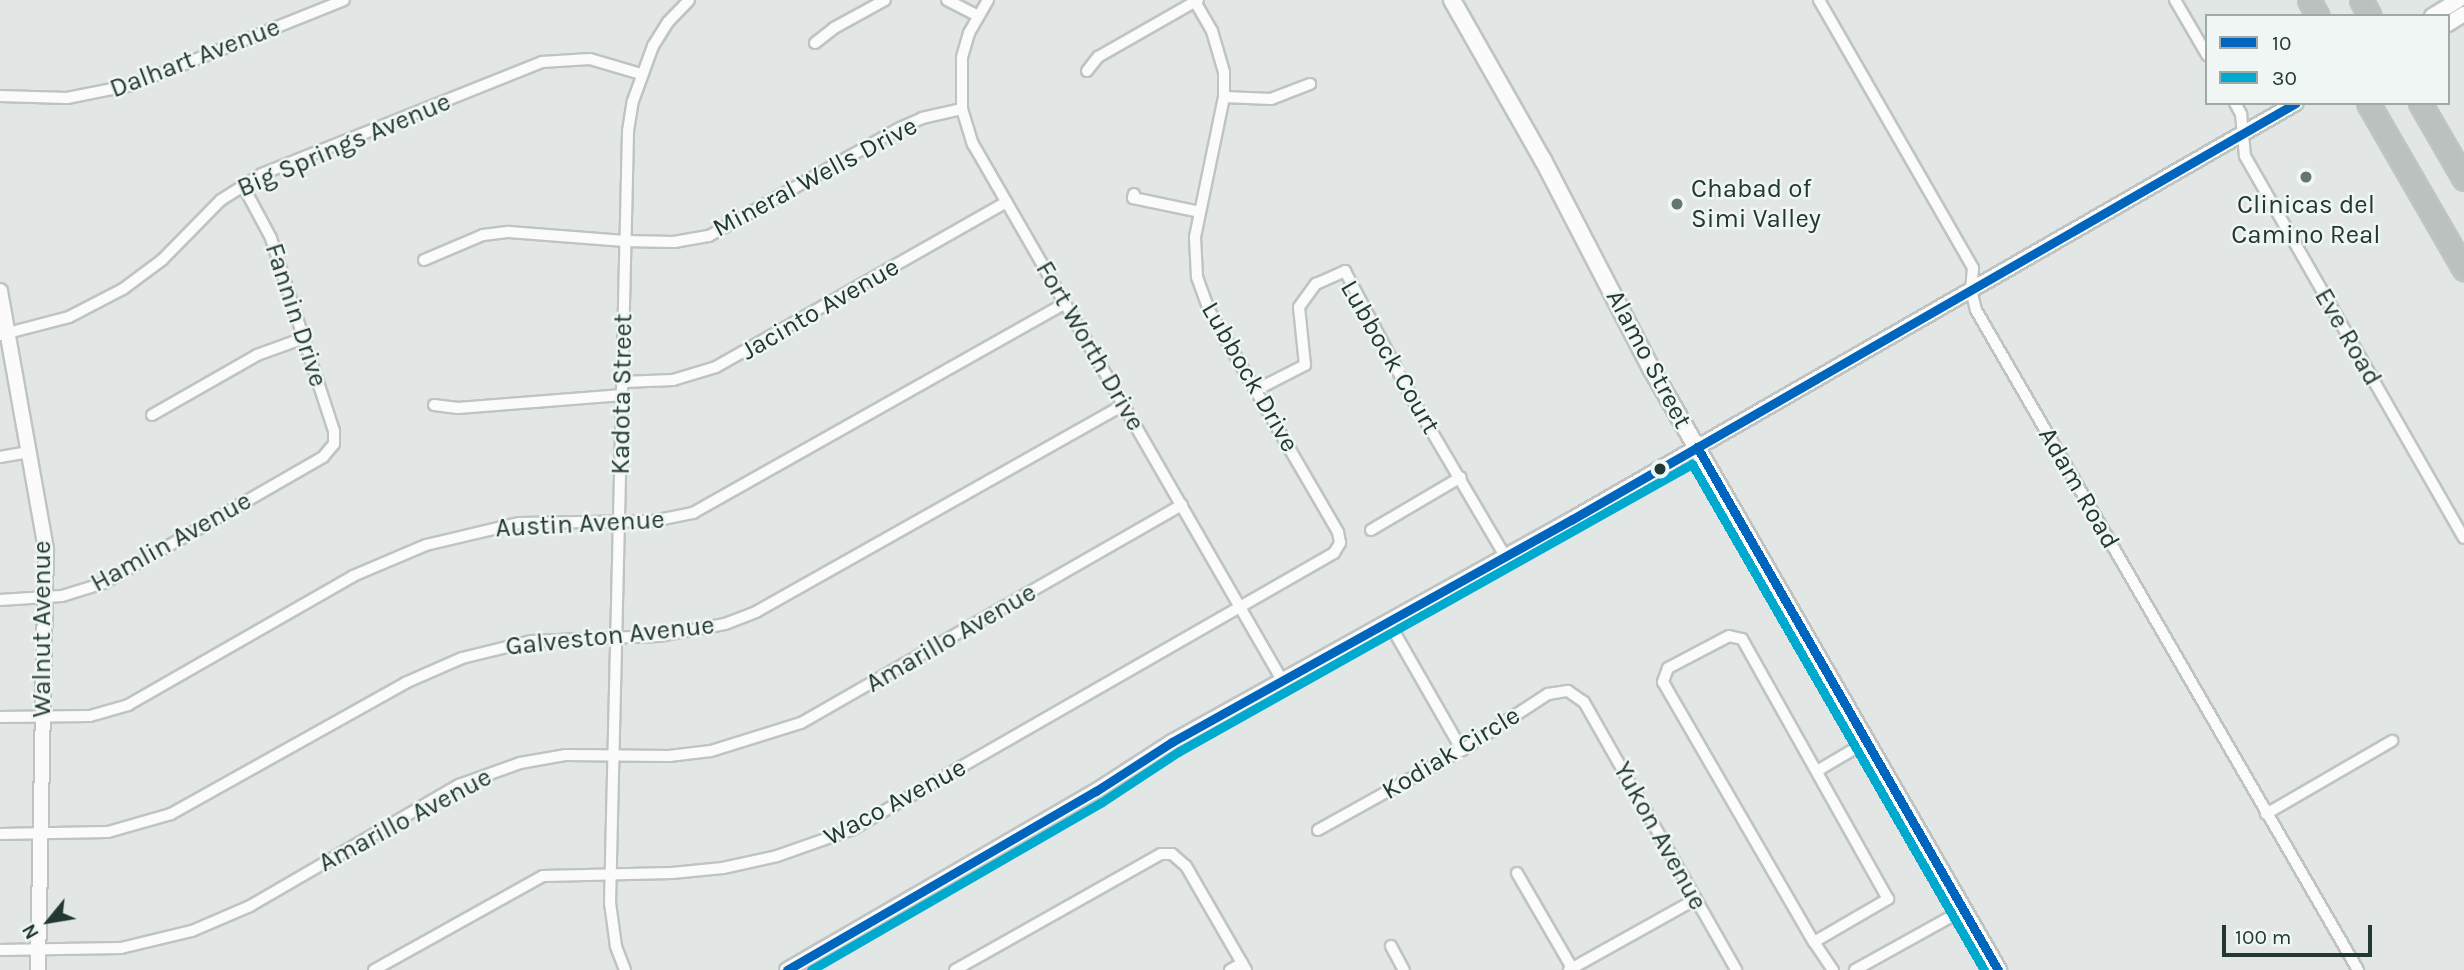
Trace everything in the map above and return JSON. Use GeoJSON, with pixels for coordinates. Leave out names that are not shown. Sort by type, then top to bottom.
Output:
{"type":"FeatureCollection","features":[{"type":"Feature","properties":{"kind":"highway"},"geometry":{"type":"LineString","coordinates":[[2421,105],[2464,179]]}},
{"type":"Feature","properties":{"kind":"highway"},"geometry":{"type":"LineString","coordinates":[[2370,107],[2464,269]]}},
{"type":"Feature","properties":{"kind":"main road","name":"Alamo Street"},"geometry":{"type":"LineString","coordinates":[[1452,0],[1543,160],[1652,370],[1998,970]]}},
{"type":"Feature","properties":{"kind":"street","name":"Dalhart Avenue"},"geometry":{"type":"LineString","coordinates":[[0,96],[67,98],[132,85],[344,0]]}},
{"type":"Feature","properties":{"kind":"street","name":"Kadota Street"},"geometry":{"type":"LineString","coordinates":[[623,970],[612,924],[611,875],[628,131],[641,74],[658,38],[689,0]]}},
{"type":"Feature","properties":{"kind":"street"},"geometry":{"type":"LineString","coordinates":[[815,43],[834,27],[885,0]]}},
{"type":"Feature","properties":{"kind":"street"},"geometry":{"type":"LineString","coordinates":[[947,0],[977,15]]}},
{"type":"Feature","properties":{"kind":"street","name":"Fort Worth Drive"},"geometry":{"type":"LineString","coordinates":[[988,0],[977,15],[962,58],[962,109],[973,144],[1282,680]]}},
{"type":"Feature","properties":{"kind":"street","name":"Adam Road"},"geometry":{"type":"LineString","coordinates":[[1819,0],[1973,268],[1971,289],[1976,310],[2358,970]]}},
{"type":"Feature","properties":{"kind":"street"},"geometry":{"type":"LineString","coordinates":[[2175,0],[2205,52]]}},
{"type":"Feature","properties":{"kind":"street"},"geometry":{"type":"LineString","coordinates":[[2435,14],[2459,0]]}},
{"type":"Feature","properties":{"kind":"street"},"geometry":{"type":"LineString","coordinates":[[1087,71],[1098,57],[1197,1]]}},
{"type":"Feature","properties":{"kind":"street","name":"Lubbock Drive"},"geometry":{"type":"LineString","coordinates":[[1197,1],[1219,49],[1224,72],[1224,97],[1200,212],[1195,258],[1203,297],[1338,532],[1340,543]]}},
{"type":"Feature","properties":{"kind":"street","name":"Big Springs Avenue"},"geometry":{"type":"LineString","coordinates":[[4,334],[69,317],[123,289],[162,260],[221,200],[242,184],[542,62],[590,58],[641,74]]}},
{"type":"Feature","properties":{"kind":"street"},"geometry":{"type":"LineString","coordinates":[[1224,97],[1271,99],[1310,84]]}},
{"type":"Feature","properties":{"kind":"street","name":"Eve Road"},"geometry":{"type":"LineString","coordinates":[[2236,105],[2241,114],[2245,156],[2464,538]]}},
{"type":"Feature","properties":{"kind":"street"},"geometry":{"type":"LineString","coordinates":[[787,970],[1097,791],[1172,742],[1697,447],[2293,105]]}},
{"type":"Feature","properties":{"kind":"street","name":"Mineral Wells Drive"},"geometry":{"type":"LineString","coordinates":[[424,260],[482,235],[509,232],[674,242],[709,236],[900,128],[922,118],[962,109]]}},
{"type":"Feature","properties":{"kind":"street","name":"Fannin Drive"},"geometry":{"type":"LineString","coordinates":[[242,184],[271,238],[334,431],[330,450]]}},
{"type":"Feature","properties":{"kind":"street"},"geometry":{"type":"LineString","coordinates":[[1134,194],[1133,198],[1200,212]]}},
{"type":"Feature","properties":{"kind":"street","name":"Jacinto Avenue"},"geometry":{"type":"LineString","coordinates":[[623,382],[673,380],[716,367],[1006,202]]}},
{"type":"Feature","properties":{"kind":"street","name":"Lubbock Court"},"geometry":{"type":"LineString","coordinates":[[1258,389],[1304,365],[1298,307],[1316,284],[1345,271],[1412,398],[1461,477],[1505,556]]}},
{"type":"Feature","properties":{"kind":"street","name":"Walnut Avenue"},"geometry":{"type":"LineString","coordinates":[[0,291],[4,334],[46,549],[37,970]]}},
{"type":"Feature","properties":{"kind":"street","name":"Austin Avenue"},"geometry":{"type":"LineString","coordinates":[[0,717],[90,716],[128,705],[354,576],[426,545],[519,523],[672,519],[708,507],[1065,303]]}},
{"type":"Feature","properties":{"kind":"street"},"geometry":{"type":"LineString","coordinates":[[152,415],[257,355],[304,338]]}},
{"type":"Feature","properties":{"kind":"street"},"geometry":{"type":"LineString","coordinates":[[434,405],[458,408],[622,395]]}},
{"type":"Feature","properties":{"kind":"street","name":"Galveston Avenue"},"geometry":{"type":"LineString","coordinates":[[0,834],[108,832],[171,814],[405,683],[462,658],[532,641],[616,639],[689,633],[725,624],[756,612],[1123,405]]}},
{"type":"Feature","properties":{"kind":"street","name":"Hamlin Avenue"},"geometry":{"type":"LineString","coordinates":[[0,600],[78,593],[104,583],[323,457],[330,450]]}},
{"type":"Feature","properties":{"kind":"street"},"geometry":{"type":"LineString","coordinates":[[0,457],[29,452]]}},
{"type":"Feature","properties":{"kind":"street"},"geometry":{"type":"LineString","coordinates":[[1371,530],[1461,477]]}},
{"type":"Feature","properties":{"kind":"street","name":"Amarillo Avenue"},"geometry":{"type":"LineString","coordinates":[[0,950],[121,948],[192,931],[250,905],[458,785],[520,763],[566,755],[669,756],[712,751],[801,723],[1182,505]]}},
{"type":"Feature","properties":{"kind":"street","name":"Waco Avenue"},"geometry":{"type":"LineString","coordinates":[[374,970],[536,879],[563,874],[672,873],[723,867],[777,856],[851,830],[1334,553],[1340,543]]}},
{"type":"Feature","properties":{"kind":"street"},"geometry":{"type":"LineString","coordinates":[[1388,621],[1462,750]]}},
{"type":"Feature","properties":{"kind":"street"},"geometry":{"type":"LineString","coordinates":[[1814,942],[1888,899],[1742,639],[1729,636],[1668,668],[1663,682],[1814,942],[1833,970]]}},
{"type":"Feature","properties":{"kind":"street","name":"Kodiak Circle"},"geometry":{"type":"LineString","coordinates":[[1318,830],[1462,750],[1548,694],[1568,691],[1584,702]]}},
{"type":"Feature","properties":{"kind":"street","name":"Yukon Avenue"},"geometry":{"type":"LineString","coordinates":[[1584,702],[1736,970]]}},
{"type":"Feature","properties":{"kind":"street"},"geometry":{"type":"LineString","coordinates":[[2266,814],[2392,741]]}},
{"type":"Feature","properties":{"kind":"street"},"geometry":{"type":"LineString","coordinates":[[1816,771],[1867,742]]}},
{"type":"Feature","properties":{"kind":"street"},"geometry":{"type":"LineString","coordinates":[[956,970],[1151,857],[1172,854],[1186,866],[1244,967],[1230,970]]}},
{"type":"Feature","properties":{"kind":"street"},"geometry":{"type":"LineString","coordinates":[[1517,873],[1570,969],[1696,900]]}},
{"type":"Feature","properties":{"kind":"street"},"geometry":{"type":"LineString","coordinates":[[1855,970],[1964,910]]}},
{"type":"Feature","properties":{"kind":"street"},"geometry":{"type":"LineString","coordinates":[[1391,946],[1404,970]]}},
{"type":"Feature","properties":{"kind":"transit line","name":"10"},"geometry":{"type":"LineString","coordinates":[[787,970],[1096,791],[1172,742],[1571,520],[2293,105]]}},
{"type":"Feature","properties":{"kind":"transit line","name":"10"},"geometry":{"type":"LineString","coordinates":[[1697,447],[1998,970]]}},
{"type":"Feature","properties":{"kind":"transit line","name":"30"},"geometry":{"type":"LineString","coordinates":[[811,970],[1102,802],[1178,752],[1692,464],[1984,970]]}},
{"type":"Feature","properties":{"kind":"place","name":"Clinicas del Camino Real"},"geometry":{"type":"Point","coordinates":[2306,177]}},
{"type":"Feature","properties":{"kind":"place","name":"Chabad of Simi Valley"},"geometry":{"type":"Point","coordinates":[1677,204]}}]}
